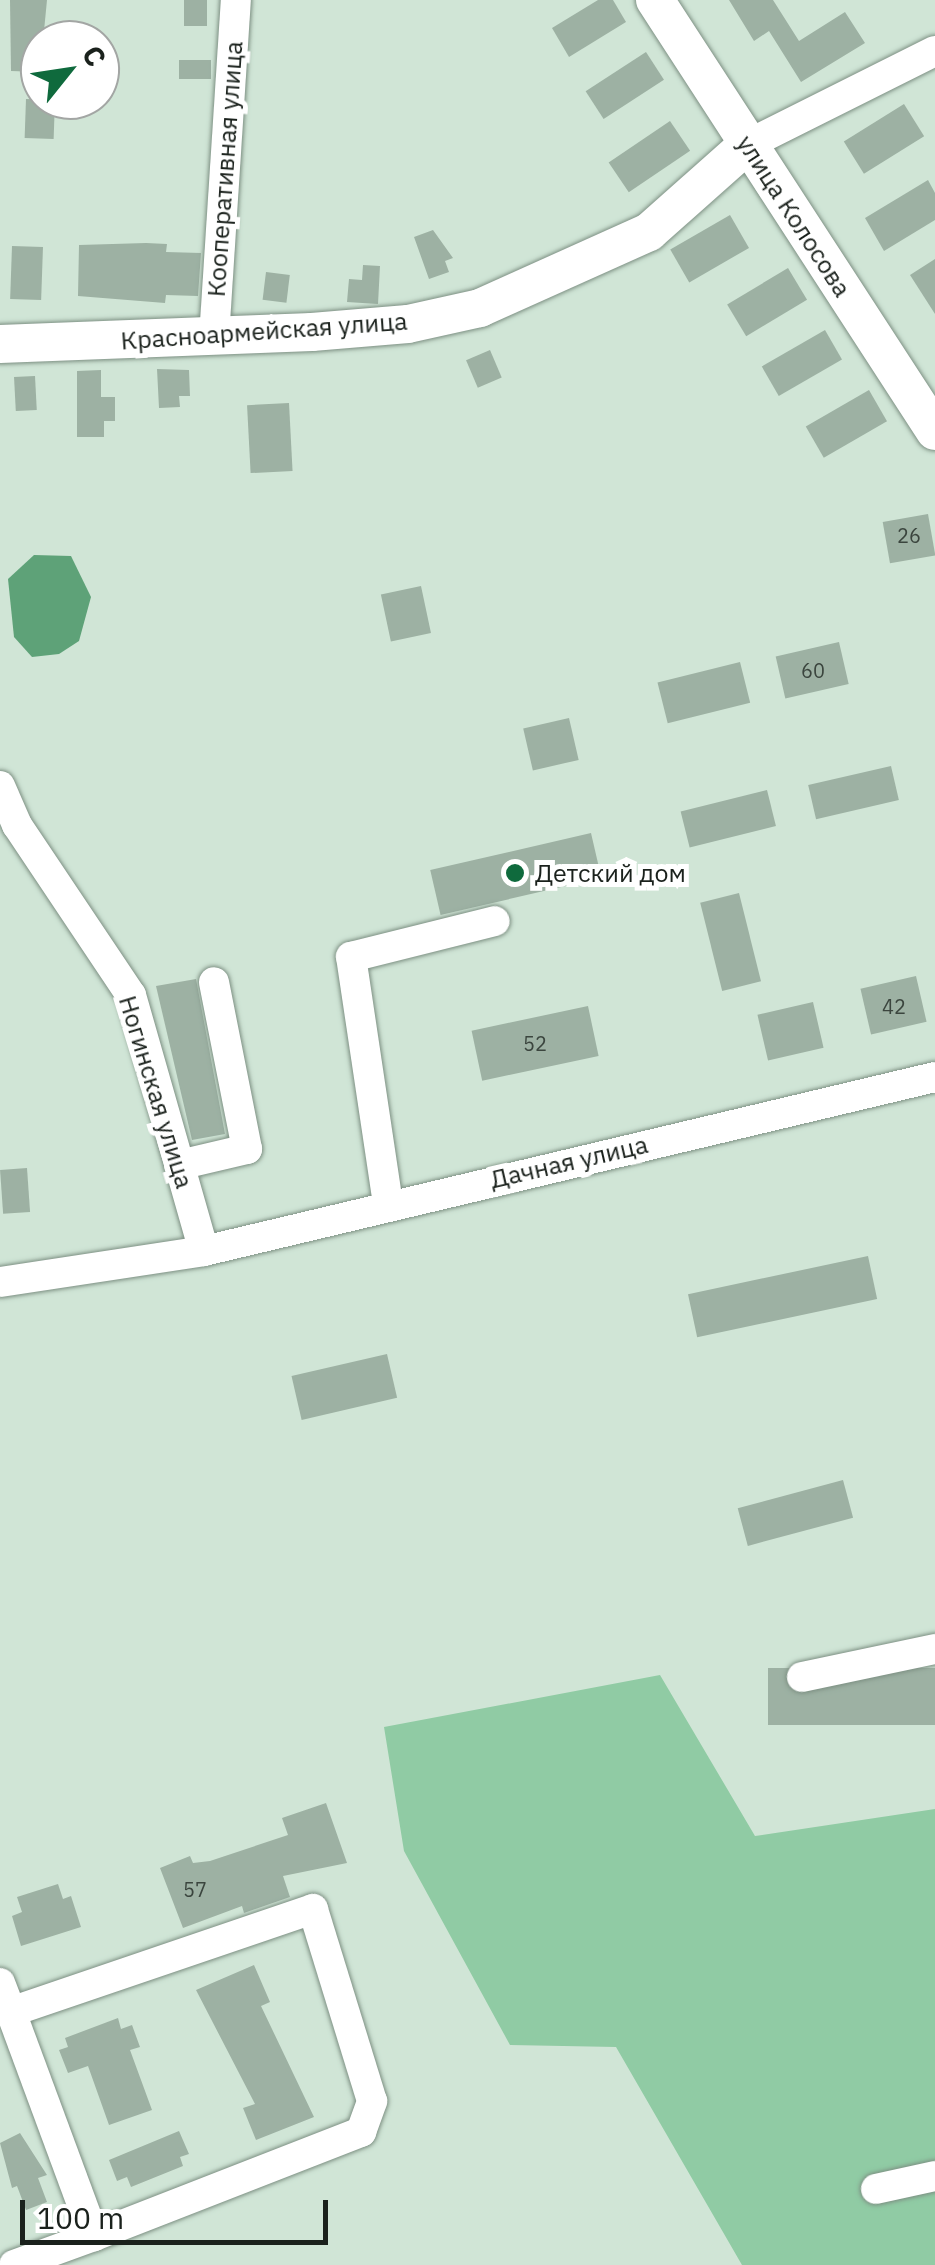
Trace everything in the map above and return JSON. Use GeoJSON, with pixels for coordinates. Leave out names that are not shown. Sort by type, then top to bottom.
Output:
{"type":"FeatureCollection","features":[{"type":"Feature","properties":{"kind":"main road","name":"улица Колосова"},"geometry":{"type":"LineString","coordinates":[[655,0],[935,431]]}},
{"type":"Feature","properties":{"kind":"main road","name":"Красноармейская улица"},"geometry":{"type":"LineString","coordinates":[[0,344],[214,338],[408,324],[480,308],[649,232],[747,145]]}},
{"type":"Feature","properties":{"kind":"street","name":"Кооперативная улица"},"geometry":{"type":"LineString","coordinates":[[214,338],[236,0]]}},
{"type":"Feature","properties":{"kind":"street","name":"Красноармейская улица"},"geometry":{"type":"LineString","coordinates":[[747,145],[935,51]]}},
{"type":"Feature","properties":{"kind":"street","name":"Ногинская улица"},"geometry":{"type":"LineString","coordinates":[[0,786],[17,824],[131,995],[204,1251]]}},
{"type":"Feature","properties":{"kind":"street"},"geometry":{"type":"LineString","coordinates":[[388,1204],[351,956],[494,921]]}},
{"type":"Feature","properties":{"kind":"street"},"geometry":{"type":"LineString","coordinates":[[179,1164],[247,1149],[214,982]]}},
{"type":"Feature","properties":{"kind":"street","name":"Дачная улица"},"geometry":{"type":"LineString","coordinates":[[0,1282],[204,1251],[388,1204],[935,1078]]}},
{"type":"Feature","properties":{"kind":"street"},"geometry":{"type":"LineString","coordinates":[[802,1677],[935,1650]]}},
{"type":"Feature","properties":{"kind":"street"},"geometry":{"type":"LineString","coordinates":[[14,2265],[94,2236],[361,2132],[372,2101],[314,1910],[5,1997],[94,2236]]}},
{"type":"Feature","properties":{"kind":"street"},"geometry":{"type":"LineString","coordinates":[[876,2188],[935,2176]]}},
{"type":"Feature","properties":{"kind":"shaded area"},"geometry":{"type":"Polygon","coordinates":[[[34,555],[71,556],[91,597],[79,641],[59,654],[32,657],[14,637],[8,579],[34,555]]]}},
{"type":"Feature","properties":{"kind":"shaded area"},"geometry":{"type":"Polygon","coordinates":[[[660,1675],[755,1836],[935,1809],[935,2265],[742,2265],[616,2047],[510,2045],[404,1851],[384,1727],[660,1675]]]}},
{"type":"Feature","properties":{"kind":"building"},"geometry":{"type":"Polygon","coordinates":[[[10,0],[47,0],[45,20],[20,20],[20,71],[11,71],[10,0]]]}},
{"type":"Feature","properties":{"kind":"building"},"geometry":{"type":"Polygon","coordinates":[[[184,0],[207,0],[207,26],[184,26],[184,0]]]}},
{"type":"Feature","properties":{"kind":"building"},"geometry":{"type":"Polygon","coordinates":[[[598,0],[613,0],[626,22],[569,57],[552,28],[598,0]]]}},
{"type":"Feature","properties":{"kind":"building"},"geometry":{"type":"Polygon","coordinates":[[[729,0],[773,0],[799,41],[845,12],[865,43],[801,82],[769,31],[754,41],[729,0]]]}},
{"type":"Feature","properties":{"kind":"building"},"geometry":{"type":"Polygon","coordinates":[[[646,52],[664,80],[604,119],[586,91],[646,52]]]}},
{"type":"Feature","properties":{"kind":"building"},"geometry":{"type":"Polygon","coordinates":[[[179,60],[211,60],[211,79],[179,79],[179,60]]]}},
{"type":"Feature","properties":{"kind":"building"},"geometry":{"type":"Polygon","coordinates":[[[904,104],[924,136],[864,174],[844,142],[904,104]]]}},
{"type":"Feature","properties":{"kind":"building"},"geometry":{"type":"Polygon","coordinates":[[[25,120],[54,120],[54,139],[25,138],[25,120]]]}},
{"type":"Feature","properties":{"kind":"building"},"geometry":{"type":"Polygon","coordinates":[[[670,121],[690,151],[629,192],[609,162],[670,121]]]}},
{"type":"Feature","properties":{"kind":"building"},"geometry":{"type":"Polygon","coordinates":[[[928,180],[935,193],[935,220],[884,251],[865,218],[928,180]]]}},
{"type":"Feature","properties":{"kind":"building"},"geometry":{"type":"Polygon","coordinates":[[[730,215],[749,248],[689,282],[670,250],[730,215]]]}},
{"type":"Feature","properties":{"kind":"building"},"geometry":{"type":"Polygon","coordinates":[[[433,230],[453,258],[445,261],[449,272],[429,279],[414,237],[433,230]]]}},
{"type":"Feature","properties":{"kind":"building"},"geometry":{"type":"Polygon","coordinates":[[[167,244],[166,252],[201,253],[198,296],[166,295],[165,303],[78,296],[79,245],[167,244]]]}},
{"type":"Feature","properties":{"kind":"building"},"geometry":{"type":"Polygon","coordinates":[[[12,246],[43,247],[41,300],[10,299],[12,246]]]}},
{"type":"Feature","properties":{"kind":"building"},"geometry":{"type":"Polygon","coordinates":[[[935,259],[935,314],[910,275],[935,259]]]}},
{"type":"Feature","properties":{"kind":"building"},"geometry":{"type":"Polygon","coordinates":[[[363,265],[380,266],[378,304],[347,302],[349,279],[362,280],[363,265]]]}},
{"type":"Feature","properties":{"kind":"building"},"geometry":{"type":"Polygon","coordinates":[[[788,268],[807,300],[746,336],[727,305],[788,268]]]}},
{"type":"Feature","properties":{"kind":"building"},"geometry":{"type":"Polygon","coordinates":[[[266,272],[290,275],[286,303],[263,300],[266,272]]]}},
{"type":"Feature","properties":{"kind":"building"},"geometry":{"type":"Polygon","coordinates":[[[825,330],[842,359],[779,396],[762,366],[825,330]]]}},
{"type":"Feature","properties":{"kind":"building"},"geometry":{"type":"Polygon","coordinates":[[[490,350],[502,378],[478,388],[466,360],[490,350]]]}},
{"type":"Feature","properties":{"kind":"building"},"geometry":{"type":"Polygon","coordinates":[[[157,369],[189,370],[190,396],[179,396],[180,407],[159,408],[157,369]]]}},
{"type":"Feature","properties":{"kind":"building"},"geometry":{"type":"Polygon","coordinates":[[[101,370],[101,397],[115,397],[115,421],[104,421],[104,437],[77,437],[77,371],[101,370]]]}},
{"type":"Feature","properties":{"kind":"building"},"geometry":{"type":"Polygon","coordinates":[[[35,376],[37,410],[16,411],[14,377],[35,376]]]}},
{"type":"Feature","properties":{"kind":"building"},"geometry":{"type":"Polygon","coordinates":[[[869,390],[887,421],[824,458],[806,426],[869,390]]]}},
{"type":"Feature","properties":{"kind":"building"},"geometry":{"type":"Polygon","coordinates":[[[289,403],[293,471],[251,473],[247,405],[289,403]]]}},
{"type":"Feature","properties":{"kind":"building"},"geometry":{"type":"Polygon","coordinates":[[[928,514],[935,555],[890,563],[883,522],[928,514]]]}},
{"type":"Feature","properties":{"kind":"building"},"geometry":{"type":"Polygon","coordinates":[[[421,586],[431,633],[391,641],[381,595],[421,586]]]}},
{"type":"Feature","properties":{"kind":"building"},"geometry":{"type":"Polygon","coordinates":[[[839,642],[849,684],[785,699],[776,657],[839,642]]]}},
{"type":"Feature","properties":{"kind":"building"},"geometry":{"type":"Polygon","coordinates":[[[740,662],[750,703],[668,723],[658,683],[740,662]]]}},
{"type":"Feature","properties":{"kind":"building"},"geometry":{"type":"Polygon","coordinates":[[[569,718],[579,760],[533,770],[523,729],[569,718]]]}},
{"type":"Feature","properties":{"kind":"building"},"geometry":{"type":"Polygon","coordinates":[[[891,766],[899,800],[816,819],[808,785],[891,766]]]}},
{"type":"Feature","properties":{"kind":"building"},"geometry":{"type":"Polygon","coordinates":[[[767,790],[776,826],[690,847],[681,812],[767,790]]]}},
{"type":"Feature","properties":{"kind":"building","name":"Детский дом"},"geometry":{"type":"Polygon","coordinates":[[[591,833],[601,878],[441,915],[430,870],[591,833]]]}},
{"type":"Feature","properties":{"kind":"building"},"geometry":{"type":"Polygon","coordinates":[[[739,893],[761,981],[722,991],[700,903],[739,893]]]}},
{"type":"Feature","properties":{"kind":"building"},"geometry":{"type":"Polygon","coordinates":[[[916,976],[927,1022],[871,1035],[860,989],[916,976]]]}},
{"type":"Feature","properties":{"kind":"building"},"geometry":{"type":"Polygon","coordinates":[[[196,979],[225,1134],[192,1140],[156,986],[196,979]]]}},
{"type":"Feature","properties":{"kind":"building"},"geometry":{"type":"Polygon","coordinates":[[[813,1002],[824,1048],[768,1061],[757,1015],[813,1002]]]}},
{"type":"Feature","properties":{"kind":"building"},"geometry":{"type":"Polygon","coordinates":[[[588,1006],[599,1056],[482,1081],[472,1031],[588,1006]]]}},
{"type":"Feature","properties":{"kind":"building"},"geometry":{"type":"Polygon","coordinates":[[[27,1168],[30,1212],[3,1214],[0,1170],[27,1168]]]}},
{"type":"Feature","properties":{"kind":"building"},"geometry":{"type":"Polygon","coordinates":[[[868,1256],[877,1299],[697,1337],[688,1294],[868,1256]]]}},
{"type":"Feature","properties":{"kind":"building"},"geometry":{"type":"Polygon","coordinates":[[[387,1354],[397,1398],[302,1420],[292,1376],[387,1354]]]}},
{"type":"Feature","properties":{"kind":"building"},"geometry":{"type":"Polygon","coordinates":[[[843,1480],[853,1518],[748,1546],[738,1508],[843,1480]]]}},
{"type":"Feature","properties":{"kind":"building"},"geometry":{"type":"Polygon","coordinates":[[[768,1668],[935,1668],[935,1725],[768,1725],[768,1668]]]}},
{"type":"Feature","properties":{"kind":"building"},"geometry":{"type":"Polygon","coordinates":[[[326,1803],[347,1863],[283,1876],[290,1897],[244,1913],[242,1906],[183,1928],[160,1868],[190,1856],[193,1863],[210,1861],[288,1835],[282,1818],[326,1803]]]}},
{"type":"Feature","properties":{"kind":"building"},"geometry":{"type":"Polygon","coordinates":[[[58,1884],[63,1899],[71,1896],[81,1927],[21,1946],[12,1916],[22,1912],[17,1897],[58,1884]]]}},
{"type":"Feature","properties":{"kind":"building"},"geometry":{"type":"Polygon","coordinates":[[[254,1965],[270,2002],[261,2006],[314,2117],[256,2140],[243,2108],[255,2104],[196,1990],[254,1965]]]}},
{"type":"Feature","properties":{"kind":"building"},"geometry":{"type":"Polygon","coordinates":[[[118,2018],[121,2029],[132,2025],[140,2047],[130,2050],[152,2110],[109,2125],[88,2066],[68,2073],[59,2050],[68,2047],[65,2038],[118,2018]]]}},
{"type":"Feature","properties":{"kind":"building"},"geometry":{"type":"Polygon","coordinates":[[[179,2131],[189,2154],[180,2157],[183,2166],[131,2187],[127,2177],[117,2181],[109,2160],[179,2131]]]}},
{"type":"Feature","properties":{"kind":"building"},"geometry":{"type":"Polygon","coordinates":[[[20,2133],[47,2175],[38,2178],[47,2202],[26,2210],[17,2186],[12,2188],[0,2143],[20,2133]]]}},
{"type":"Feature","properties":{"kind":"place","name":"Детский дом"},"geometry":{"type":"Point","coordinates":[515,873]}}]}
